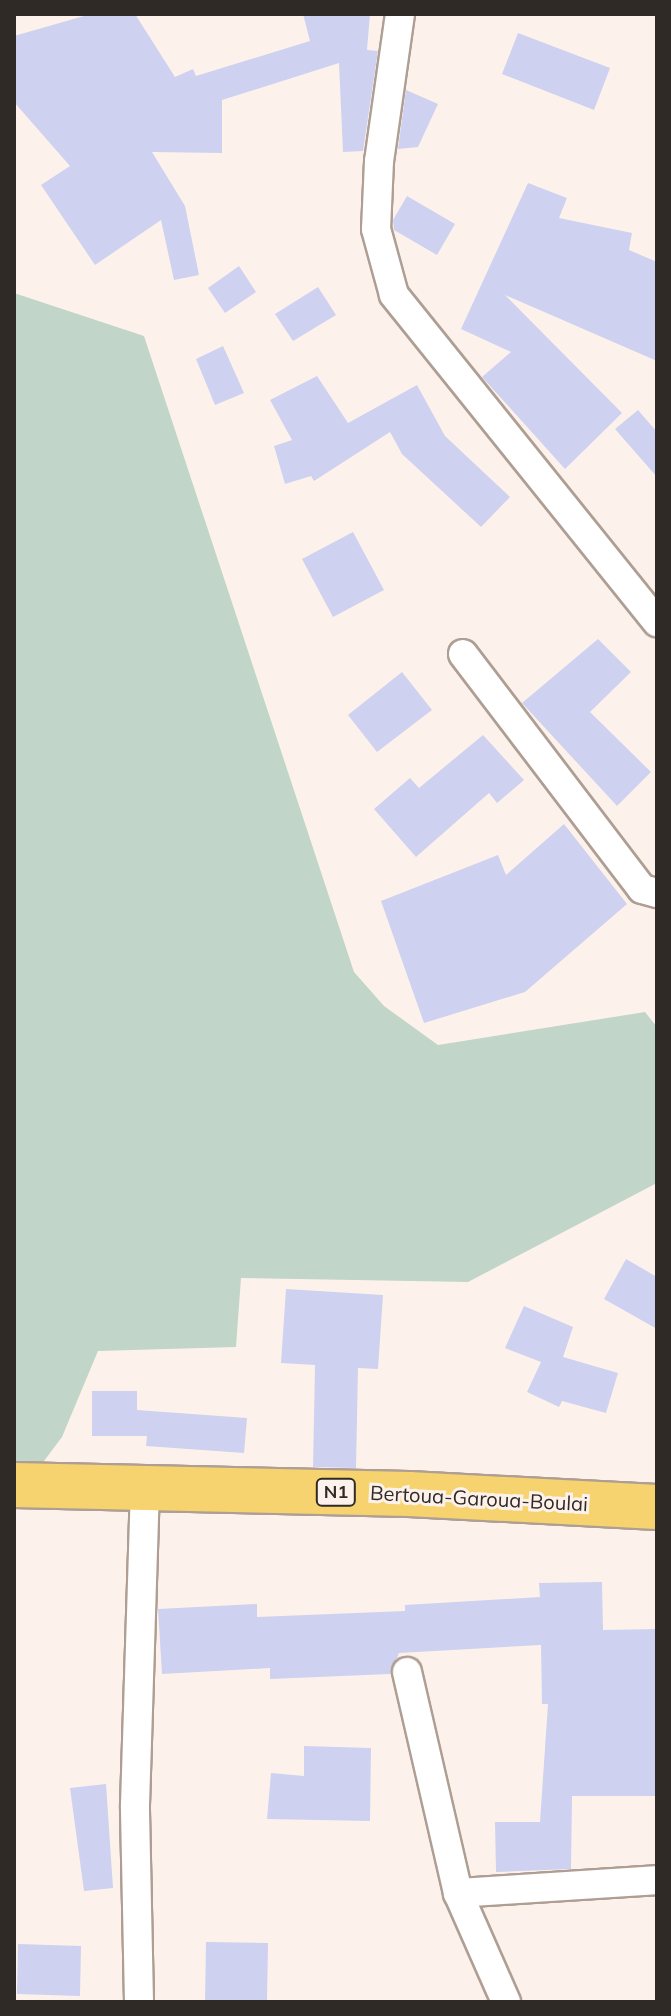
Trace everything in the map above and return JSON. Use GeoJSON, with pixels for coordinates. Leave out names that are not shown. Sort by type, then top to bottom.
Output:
{"type":"FeatureCollection","features":[{"type":"Feature","properties":{"kind":"highway","name":"Bertoua-Garoua-Boulai"},"geometry":{"type":"LineString","coordinates":[[14,1485],[657,1507]]}},
{"type":"Feature","properties":{"kind":"street"},"geometry":{"type":"LineString","coordinates":[[400,14],[379,161],[376,229],[394,295],[657,622]]}},
{"type":"Feature","properties":{"kind":"street"},"geometry":{"type":"LineString","coordinates":[[463,654],[642,889],[657,893]]}},
{"type":"Feature","properties":{"kind":"street"},"geometry":{"type":"LineString","coordinates":[[139,2002],[135,1805],[145,1488]]}},
{"type":"Feature","properties":{"kind":"street"},"geometry":{"type":"LineString","coordinates":[[407,1672],[458,1893],[506,2002]]}},
{"type":"Feature","properties":{"kind":"street"},"geometry":{"type":"LineString","coordinates":[[458,1893],[657,1880]]}},
{"type":"Feature","properties":{"kind":"green space"},"geometry":{"type":"Polygon","coordinates":[[[14,293],[144,336],[354,972],[384,1006],[438,1045],[645,1012],[657,1027],[657,1183],[468,1282],[241,1278],[236,1347],[98,1351],[62,1437],[14,1501],[14,293]]]}},
{"type":"Feature","properties":{"kind":"building"},"geometry":{"type":"Polygon","coordinates":[[[91,14],[135,14],[175,77],[193,69],[196,76],[310,41],[303,14],[370,14],[367,50],[378,51],[363,151],[343,152],[339,63],[222,100],[222,153],[152,152],[185,206],[199,275],[174,280],[161,220],[95,265],[41,185],[70,166],[14,102],[14,36],[91,14]]]}},
{"type":"Feature","properties":{"kind":"building"},"geometry":{"type":"Polygon","coordinates":[[[518,33],[610,68],[594,110],[502,74],[518,33]]]}},
{"type":"Feature","properties":{"kind":"building"},"geometry":{"type":"Polygon","coordinates":[[[406,90],[438,104],[418,147],[398,149],[406,90]]]}},
{"type":"Feature","properties":{"kind":"building"},"geometry":{"type":"Polygon","coordinates":[[[528,183],[567,198],[559,218],[632,233],[629,250],[657,262],[657,361],[505,295],[622,413],[565,469],[482,377],[511,352],[461,329],[528,183]]]}},
{"type":"Feature","properties":{"kind":"building"},"geometry":{"type":"Polygon","coordinates":[[[407,196],[455,224],[437,255],[394,230],[393,220],[407,196]]]}},
{"type":"Feature","properties":{"kind":"building"},"geometry":{"type":"Polygon","coordinates":[[[239,266],[256,292],[225,313],[208,288],[239,266]]]}},
{"type":"Feature","properties":{"kind":"building"},"geometry":{"type":"Polygon","coordinates":[[[318,287],[336,315],[293,341],[275,314],[318,287]]]}},
{"type":"Feature","properties":{"kind":"building"},"geometry":{"type":"Polygon","coordinates":[[[223,346],[244,393],[215,405],[196,359],[223,346]]]}},
{"type":"Feature","properties":{"kind":"building"},"geometry":{"type":"Polygon","coordinates":[[[317,376],[348,423],[417,385],[445,436],[510,497],[481,527],[402,454],[390,432],[314,481],[311,476],[285,484],[274,446],[292,440],[270,400],[317,376]]]}},
{"type":"Feature","properties":{"kind":"building"},"geometry":{"type":"Polygon","coordinates":[[[638,410],[657,432],[657,477],[615,429],[638,410]]]}},
{"type":"Feature","properties":{"kind":"building"},"geometry":{"type":"Polygon","coordinates":[[[353,532],[384,590],[333,617],[302,559],[353,532]]]}},
{"type":"Feature","properties":{"kind":"building"},"geometry":{"type":"Polygon","coordinates":[[[598,639],[631,672],[590,712],[651,772],[617,806],[522,703],[598,639]]]}},
{"type":"Feature","properties":{"kind":"building"},"geometry":{"type":"Polygon","coordinates":[[[402,672],[432,710],[377,752],[348,715],[402,672]]]}},
{"type":"Feature","properties":{"kind":"building"},"geometry":{"type":"Polygon","coordinates":[[[483,735],[524,780],[497,803],[489,793],[416,857],[374,809],[410,778],[419,788],[483,735]]]}},
{"type":"Feature","properties":{"kind":"building"},"geometry":{"type":"Polygon","coordinates":[[[564,824],[627,904],[525,992],[424,1023],[381,901],[498,855],[506,875],[564,824]]]}},
{"type":"Feature","properties":{"kind":"building"},"geometry":{"type":"Polygon","coordinates":[[[626,1259],[657,1277],[657,1329],[604,1299],[626,1259]]]}},
{"type":"Feature","properties":{"kind":"building"},"geometry":{"type":"Polygon","coordinates":[[[286,1289],[383,1295],[378,1369],[358,1368],[356,1468],[313,1467],[315,1365],[281,1363],[286,1289]]]}},
{"type":"Feature","properties":{"kind":"building"},"geometry":{"type":"Polygon","coordinates":[[[524,1306],[573,1327],[563,1357],[618,1373],[606,1413],[562,1401],[559,1407],[527,1392],[541,1362],[505,1348],[524,1306]]]}},
{"type":"Feature","properties":{"kind":"building"},"geometry":{"type":"Polygon","coordinates":[[[92,1391],[137,1391],[137,1410],[247,1418],[244,1453],[146,1446],[147,1436],[92,1436],[92,1391]]]}},
{"type":"Feature","properties":{"kind":"building"},"geometry":{"type":"Polygon","coordinates":[[[602,1582],[603,1630],[657,1629],[657,1796],[572,1796],[571,1869],[496,1872],[495,1822],[540,1822],[548,1704],[542,1704],[541,1645],[399,1653],[390,1674],[270,1679],[270,1668],[162,1674],[158,1609],[257,1604],[257,1617],[405,1611],[405,1605],[540,1597],[539,1583],[602,1582]]]}},
{"type":"Feature","properties":{"kind":"building"},"geometry":{"type":"Polygon","coordinates":[[[304,1746],[371,1748],[370,1821],[267,1819],[271,1773],[304,1776],[304,1746]]]}},
{"type":"Feature","properties":{"kind":"building"},"geometry":{"type":"Polygon","coordinates":[[[106,1784],[113,1888],[84,1891],[70,1788],[106,1784]]]}},
{"type":"Feature","properties":{"kind":"building"},"geometry":{"type":"Polygon","coordinates":[[[206,1942],[268,1943],[267,2002],[205,2002],[206,1942]]]}},
{"type":"Feature","properties":{"kind":"building"},"geometry":{"type":"Polygon","coordinates":[[[18,1944],[81,1946],[80,1996],[17,1994],[18,1944]]]}}]}
